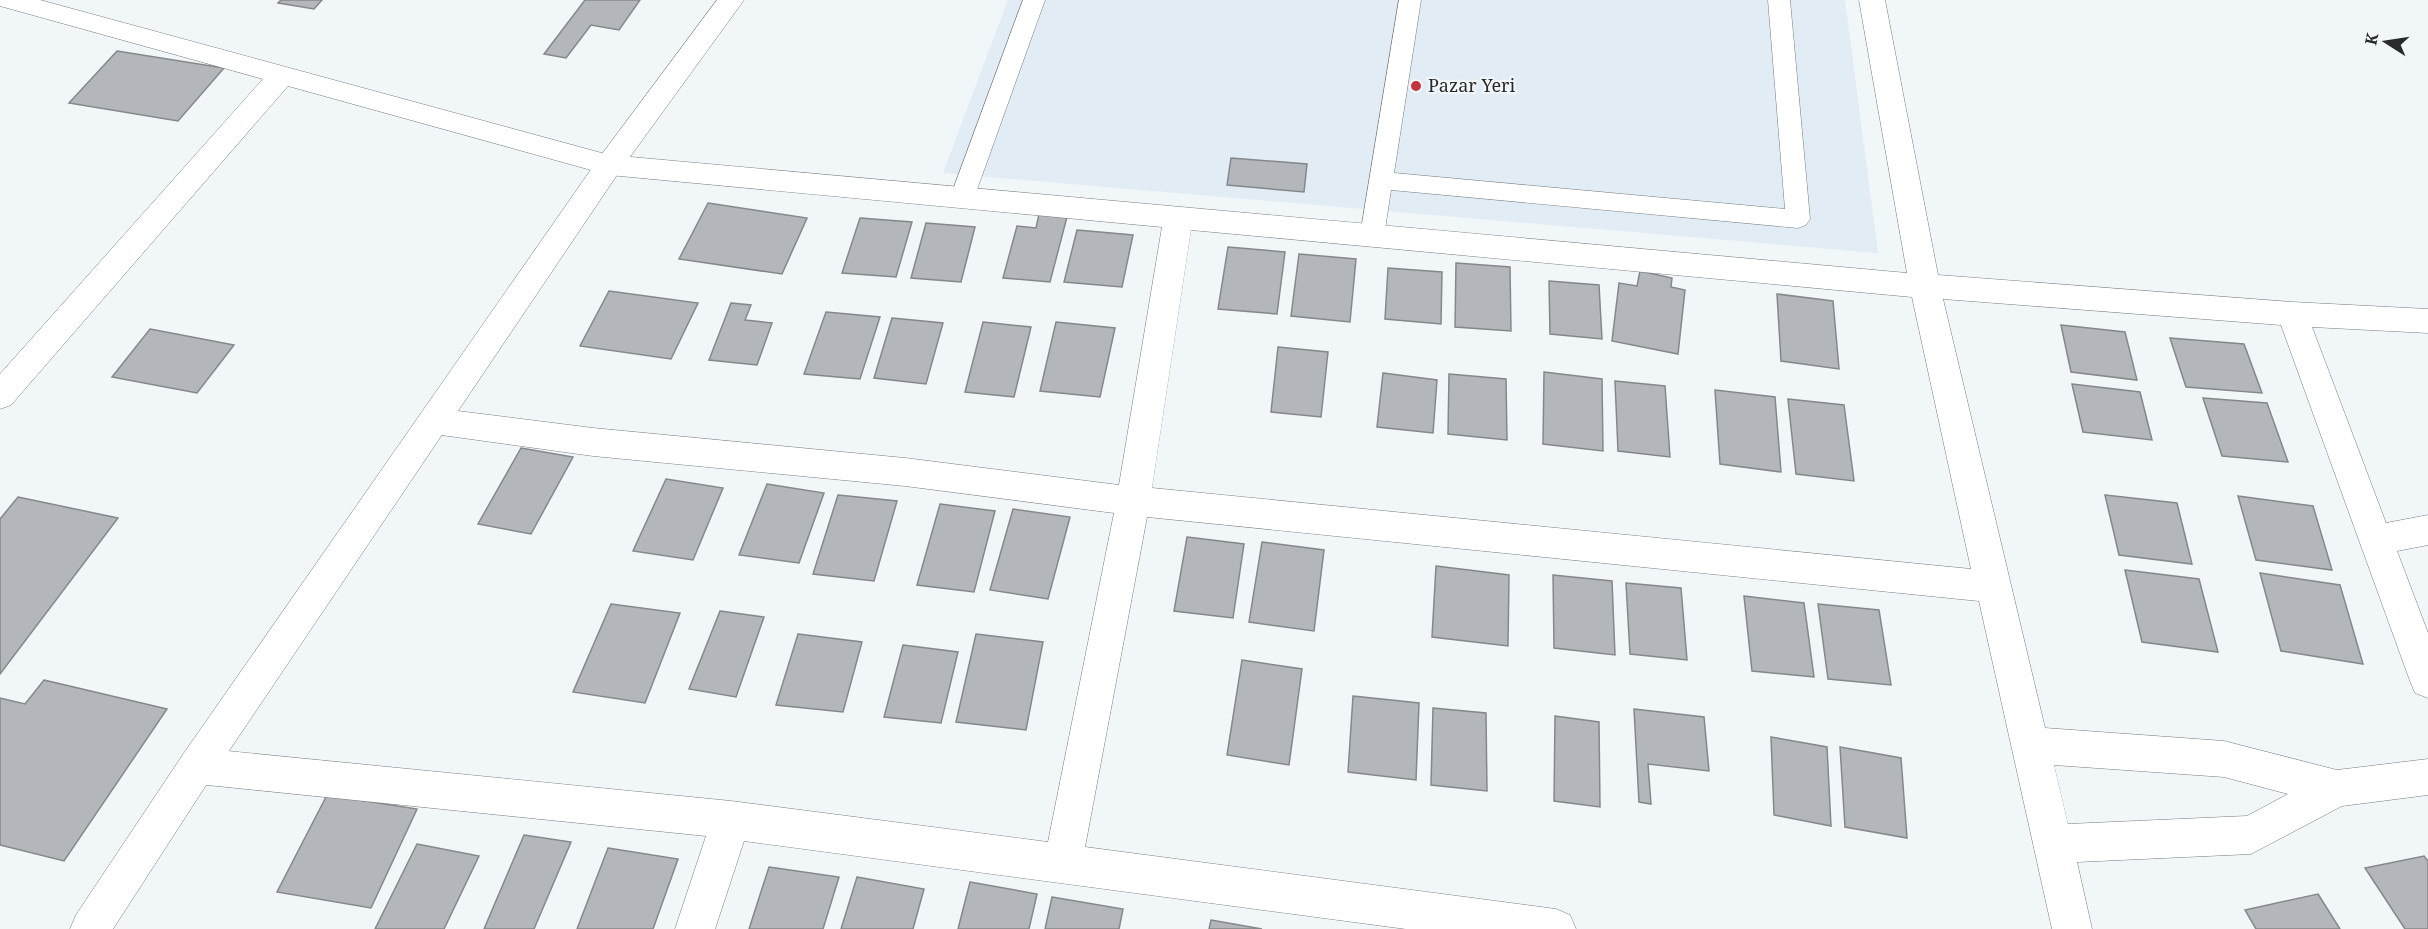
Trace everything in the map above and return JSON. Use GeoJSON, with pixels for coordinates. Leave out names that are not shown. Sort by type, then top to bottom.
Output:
{"type":"FeatureCollection","features":[{"type":"Feature","properties":{"kind":"street"},"geometry":{"type":"LineString","coordinates":[[8,0],[281,77],[609,165],[1925,286],[2292,314],[2428,321]]}},
{"type":"Feature","properties":{"kind":"street"},"geometry":{"type":"LineString","coordinates":[[90,929],[197,766],[609,165],[731,0]]}},
{"type":"Feature","properties":{"kind":"street"},"geometry":{"type":"LineString","coordinates":[[1872,0],[1925,286],[1991,587],[2031,745],[2072,929]]}},
{"type":"Feature","properties":{"kind":"street"},"geometry":{"type":"LineString","coordinates":[[0,396],[281,77]]}},
{"type":"Feature","properties":{"kind":"street"},"geometry":{"type":"LineString","coordinates":[[1062,862],[1104,668],[1163,324],[1178,219]]}},
{"type":"Feature","properties":{"kind":"street"},"geometry":{"type":"LineString","coordinates":[[2292,314],[2428,681]]}},
{"type":"Feature","properties":{"kind":"street"},"geometry":{"type":"LineString","coordinates":[[434,422],[593,442],[906,472],[1132,501],[1991,587]]}},
{"type":"Feature","properties":{"kind":"street"},"geometry":{"type":"LineString","coordinates":[[2374,540],[2428,530]]}},
{"type":"Feature","properties":{"kind":"street"},"geometry":{"type":"LineString","coordinates":[[2031,745],[2224,759],[2337,788],[2428,777]]}},
{"type":"Feature","properties":{"kind":"street"},"geometry":{"type":"LineString","coordinates":[[197,766],[731,820],[1556,929]]}},
{"type":"Feature","properties":{"kind":"street"},"geometry":{"type":"LineString","coordinates":[[2054,844],[2252,835],[2337,788]]}},
{"type":"Feature","properties":{"kind":"street"},"geometry":{"type":"LineString","coordinates":[[695,929],[731,820]]}},
{"type":"Feature","properties":{"kind":"lane"},"geometry":{"type":"LineString","coordinates":[[962,198],[1034,0]]}},
{"type":"Feature","properties":{"kind":"lane"},"geometry":{"type":"LineString","coordinates":[[1372,236],[1410,0]]}},
{"type":"Feature","properties":{"kind":"lane"},"geometry":{"type":"LineString","coordinates":[[1381,180],[1798,219],[1779,0]]}},
{"type":"Feature","properties":{"kind":"shaded area","name":"Pazar Yeri"},"geometry":{"type":"Polygon","coordinates":[[[1008,0],[1845,0],[1878,253],[943,173],[1008,0]]]}},
{"type":"Feature","properties":{"kind":"building"},"geometry":{"type":"Polygon","coordinates":[[[281,0],[322,0],[314,9],[278,3],[281,0]]]}},
{"type":"Feature","properties":{"kind":"building"},"geometry":{"type":"Polygon","coordinates":[[[585,0],[640,0],[619,30],[591,25],[566,58],[544,54],[585,0]]]}},
{"type":"Feature","properties":{"kind":"building"},"geometry":{"type":"Polygon","coordinates":[[[117,51],[224,68],[178,121],[69,103],[117,51]]]}},
{"type":"Feature","properties":{"kind":"building"},"geometry":{"type":"Polygon","coordinates":[[[1231,158],[1307,164],[1304,192],[1227,185],[1231,158]]]}},
{"type":"Feature","properties":{"kind":"building"},"geometry":{"type":"Polygon","coordinates":[[[708,203],[807,218],[782,274],[679,259],[708,203]]]}},
{"type":"Feature","properties":{"kind":"building"},"geometry":{"type":"Polygon","coordinates":[[[1039,214],[1067,217],[1050,282],[1003,278],[1017,226],[1036,228],[1039,214]]]}},
{"type":"Feature","properties":{"kind":"building"},"geometry":{"type":"Polygon","coordinates":[[[860,218],[912,222],[896,277],[842,273],[860,218]]]}},
{"type":"Feature","properties":{"kind":"building"},"geometry":{"type":"Polygon","coordinates":[[[926,223],[975,227],[961,282],[911,278],[926,223]]]}},
{"type":"Feature","properties":{"kind":"building"},"geometry":{"type":"Polygon","coordinates":[[[1077,230],[1133,235],[1122,287],[1064,282],[1077,230]]]}},
{"type":"Feature","properties":{"kind":"building"},"geometry":{"type":"Polygon","coordinates":[[[1228,247],[1285,252],[1277,314],[1218,309],[1228,247]]]}},
{"type":"Feature","properties":{"kind":"building"},"geometry":{"type":"Polygon","coordinates":[[[1299,254],[1356,259],[1350,322],[1291,316],[1299,254]]]}},
{"type":"Feature","properties":{"kind":"building"},"geometry":{"type":"Polygon","coordinates":[[[1456,263],[1510,267],[1511,331],[1455,327],[1456,263]]]}},
{"type":"Feature","properties":{"kind":"building"},"geometry":{"type":"Polygon","coordinates":[[[1388,268],[1442,272],[1441,324],[1385,319],[1388,268]]]}},
{"type":"Feature","properties":{"kind":"building"},"geometry":{"type":"Polygon","coordinates":[[[1640,271],[1672,278],[1671,287],[1685,290],[1678,354],[1612,341],[1619,283],[1637,286],[1640,271]]]}},
{"type":"Feature","properties":{"kind":"building"},"geometry":{"type":"Polygon","coordinates":[[[1549,281],[1599,285],[1602,339],[1550,334],[1549,281]]]}},
{"type":"Feature","properties":{"kind":"building"},"geometry":{"type":"Polygon","coordinates":[[[609,291],[698,303],[671,359],[580,346],[609,291]]]}},
{"type":"Feature","properties":{"kind":"building"},"geometry":{"type":"Polygon","coordinates":[[[1777,294],[1833,301],[1839,369],[1781,361],[1777,294]]]}},
{"type":"Feature","properties":{"kind":"building"},"geometry":{"type":"Polygon","coordinates":[[[731,303],[751,305],[745,320],[772,323],[757,365],[709,360],[731,303]]]}},
{"type":"Feature","properties":{"kind":"building"},"geometry":{"type":"Polygon","coordinates":[[[826,312],[880,317],[860,379],[804,374],[826,312]]]}},
{"type":"Feature","properties":{"kind":"building"},"geometry":{"type":"Polygon","coordinates":[[[892,318],[943,323],[926,384],[874,378],[892,318]]]}},
{"type":"Feature","properties":{"kind":"building"},"geometry":{"type":"Polygon","coordinates":[[[983,322],[1031,327],[1014,397],[965,392],[983,322]]]}},
{"type":"Feature","properties":{"kind":"building"},"geometry":{"type":"Polygon","coordinates":[[[1056,322],[1115,328],[1100,397],[1040,391],[1056,322]]]}},
{"type":"Feature","properties":{"kind":"building"},"geometry":{"type":"Polygon","coordinates":[[[2061,325],[2125,332],[2137,380],[2071,372],[2061,325]]]}},
{"type":"Feature","properties":{"kind":"building"},"geometry":{"type":"Polygon","coordinates":[[[150,329],[234,345],[197,393],[112,377],[150,329]]]}},
{"type":"Feature","properties":{"kind":"building"},"geometry":{"type":"Polygon","coordinates":[[[2170,338],[2244,344],[2262,393],[2186,387],[2170,338]]]}},
{"type":"Feature","properties":{"kind":"building"},"geometry":{"type":"Polygon","coordinates":[[[1278,347],[1328,352],[1321,417],[1271,412],[1278,347]]]}},
{"type":"Feature","properties":{"kind":"building"},"geometry":{"type":"Polygon","coordinates":[[[1544,372],[1602,379],[1603,451],[1543,444],[1544,372]]]}},
{"type":"Feature","properties":{"kind":"building"},"geometry":{"type":"Polygon","coordinates":[[[1383,373],[1437,380],[1433,433],[1377,427],[1383,373]]]}},
{"type":"Feature","properties":{"kind":"building"},"geometry":{"type":"Polygon","coordinates":[[[1449,374],[1506,379],[1507,440],[1448,434],[1449,374]]]}},
{"type":"Feature","properties":{"kind":"building"},"geometry":{"type":"Polygon","coordinates":[[[1615,381],[1665,386],[1670,457],[1618,451],[1615,381]]]}},
{"type":"Feature","properties":{"kind":"building"},"geometry":{"type":"Polygon","coordinates":[[[2072,384],[2140,392],[2152,440],[2083,432],[2072,384]]]}},
{"type":"Feature","properties":{"kind":"building"},"geometry":{"type":"Polygon","coordinates":[[[1715,390],[1775,397],[1781,472],[1720,464],[1715,390]]]}},
{"type":"Feature","properties":{"kind":"building"},"geometry":{"type":"Polygon","coordinates":[[[2203,398],[2267,403],[2288,462],[2222,456],[2203,398]]]}},
{"type":"Feature","properties":{"kind":"building"},"geometry":{"type":"Polygon","coordinates":[[[1788,399],[1844,405],[1854,481],[1796,474],[1788,399]]]}},
{"type":"Feature","properties":{"kind":"building"},"geometry":{"type":"Polygon","coordinates":[[[521,448],[573,457],[531,534],[478,524],[521,448]]]}},
{"type":"Feature","properties":{"kind":"building"},"geometry":{"type":"Polygon","coordinates":[[[666,479],[723,488],[693,560],[633,551],[666,479]]]}},
{"type":"Feature","properties":{"kind":"building"},"geometry":{"type":"Polygon","coordinates":[[[767,484],[824,493],[799,563],[739,555],[767,484]]]}},
{"type":"Feature","properties":{"kind":"building"},"geometry":{"type":"Polygon","coordinates":[[[838,495],[897,501],[874,581],[813,574],[838,495]]]}},
{"type":"Feature","properties":{"kind":"building"},"geometry":{"type":"Polygon","coordinates":[[[2105,495],[2177,503],[2192,564],[2119,555],[2105,495]]]}},
{"type":"Feature","properties":{"kind":"building"},"geometry":{"type":"Polygon","coordinates":[[[2238,496],[2313,506],[2332,570],[2256,560],[2238,496]]]}},
{"type":"Feature","properties":{"kind":"building"},"geometry":{"type":"Polygon","coordinates":[[[18,497],[118,518],[0,674],[0,519],[18,497]]]}},
{"type":"Feature","properties":{"kind":"building"},"geometry":{"type":"Polygon","coordinates":[[[940,504],[995,511],[974,592],[917,585],[940,504]]]}},
{"type":"Feature","properties":{"kind":"building"},"geometry":{"type":"Polygon","coordinates":[[[1013,509],[1070,517],[1048,599],[990,590],[1013,509]]]}},
{"type":"Feature","properties":{"kind":"building"},"geometry":{"type":"Polygon","coordinates":[[[1187,537],[1244,544],[1233,618],[1174,611],[1187,537]]]}},
{"type":"Feature","properties":{"kind":"building"},"geometry":{"type":"Polygon","coordinates":[[[1262,542],[1324,550],[1314,631],[1249,622],[1262,542]]]}},
{"type":"Feature","properties":{"kind":"building"},"geometry":{"type":"Polygon","coordinates":[[[1436,566],[1509,575],[1508,646],[1432,637],[1436,566]]]}},
{"type":"Feature","properties":{"kind":"building"},"geometry":{"type":"Polygon","coordinates":[[[2125,570],[2199,579],[2218,652],[2142,642],[2125,570]]]}},
{"type":"Feature","properties":{"kind":"building"},"geometry":{"type":"Polygon","coordinates":[[[2260,573],[2340,585],[2363,664],[2281,651],[2260,573]]]}},
{"type":"Feature","properties":{"kind":"building"},"geometry":{"type":"Polygon","coordinates":[[[1553,575],[1612,581],[1615,655],[1554,648],[1553,575]]]}},
{"type":"Feature","properties":{"kind":"building"},"geometry":{"type":"Polygon","coordinates":[[[1626,583],[1681,588],[1687,660],[1630,654],[1626,583]]]}},
{"type":"Feature","properties":{"kind":"building"},"geometry":{"type":"Polygon","coordinates":[[[1744,596],[1804,603],[1814,677],[1752,671],[1744,596]]]}},
{"type":"Feature","properties":{"kind":"building"},"geometry":{"type":"Polygon","coordinates":[[[611,604],[680,613],[645,703],[573,692],[611,604]]]}},
{"type":"Feature","properties":{"kind":"building"},"geometry":{"type":"Polygon","coordinates":[[[1818,604],[1879,610],[1891,685],[1828,679],[1818,604]]]}},
{"type":"Feature","properties":{"kind":"building"},"geometry":{"type":"Polygon","coordinates":[[[720,611],[764,617],[736,697],[689,689],[720,611]]]}},
{"type":"Feature","properties":{"kind":"building"},"geometry":{"type":"Polygon","coordinates":[[[798,634],[862,642],[843,712],[776,705],[798,634]]]}},
{"type":"Feature","properties":{"kind":"building"},"geometry":{"type":"Polygon","coordinates":[[[976,634],[1043,642],[1026,730],[956,722],[976,634]]]}},
{"type":"Feature","properties":{"kind":"building"},"geometry":{"type":"Polygon","coordinates":[[[903,645],[958,652],[941,723],[884,717],[903,645]]]}},
{"type":"Feature","properties":{"kind":"building"},"geometry":{"type":"Polygon","coordinates":[[[1242,660],[1302,669],[1289,765],[1227,755],[1242,660]]]}},
{"type":"Feature","properties":{"kind":"building"},"geometry":{"type":"Polygon","coordinates":[[[44,680],[167,709],[64,861],[0,845],[0,698],[25,704],[44,680]]]}},
{"type":"Feature","properties":{"kind":"building"},"geometry":{"type":"Polygon","coordinates":[[[1353,696],[1419,703],[1416,780],[1348,772],[1353,696]]]}},
{"type":"Feature","properties":{"kind":"building"},"geometry":{"type":"Polygon","coordinates":[[[1433,708],[1486,713],[1487,791],[1431,785],[1433,708]]]}},
{"type":"Feature","properties":{"kind":"building"},"geometry":{"type":"Polygon","coordinates":[[[1634,709],[1704,717],[1709,771],[1648,764],[1651,804],[1639,802],[1634,709]]]}},
{"type":"Feature","properties":{"kind":"building"},"geometry":{"type":"Polygon","coordinates":[[[1555,716],[1599,722],[1600,807],[1554,801],[1555,716]]]}},
{"type":"Feature","properties":{"kind":"building"},"geometry":{"type":"Polygon","coordinates":[[[1771,737],[1827,747],[1831,826],[1774,815],[1771,737]]]}},
{"type":"Feature","properties":{"kind":"building"},"geometry":{"type":"Polygon","coordinates":[[[1840,747],[1901,758],[1907,838],[1845,827],[1840,747]]]}},
{"type":"Feature","properties":{"kind":"building"},"geometry":{"type":"Polygon","coordinates":[[[327,795],[417,809],[371,908],[277,892],[327,795]]]}},
{"type":"Feature","properties":{"kind":"building"},"geometry":{"type":"Polygon","coordinates":[[[524,835],[571,842],[534,929],[484,929],[524,835]]]}},
{"type":"Feature","properties":{"kind":"building"},"geometry":{"type":"Polygon","coordinates":[[[417,844],[479,856],[444,929],[375,929],[417,844]]]}},
{"type":"Feature","properties":{"kind":"building"},"geometry":{"type":"Polygon","coordinates":[[[608,848],[678,859],[653,929],[577,929],[608,848]]]}},
{"type":"Feature","properties":{"kind":"building"},"geometry":{"type":"Polygon","coordinates":[[[2424,856],[2428,861],[2428,929],[2405,929],[2365,868],[2424,856]]]}},
{"type":"Feature","properties":{"kind":"building"},"geometry":{"type":"Polygon","coordinates":[[[769,867],[839,877],[823,929],[749,929],[769,867]]]}},
{"type":"Feature","properties":{"kind":"building"},"geometry":{"type":"Polygon","coordinates":[[[857,877],[924,889],[913,929],[841,929],[857,877]]]}},
{"type":"Feature","properties":{"kind":"building"},"geometry":{"type":"Polygon","coordinates":[[[970,882],[1037,894],[1029,929],[958,929],[970,882]]]}},
{"type":"Feature","properties":{"kind":"building"},"geometry":{"type":"Polygon","coordinates":[[[2318,894],[2340,929],[2256,929],[2245,910],[2318,894]]]}},
{"type":"Feature","properties":{"kind":"building"},"geometry":{"type":"Polygon","coordinates":[[[1052,897],[1123,909],[1119,929],[1045,929],[1052,897]]]}},
{"type":"Feature","properties":{"kind":"building"},"geometry":{"type":"Polygon","coordinates":[[[1211,920],[1262,929],[1209,929],[1211,920]]]}},
{"type":"Feature","properties":{"kind":"place","name":"Pazar Yeri"},"geometry":{"type":"Point","coordinates":[1416,86]}}]}
